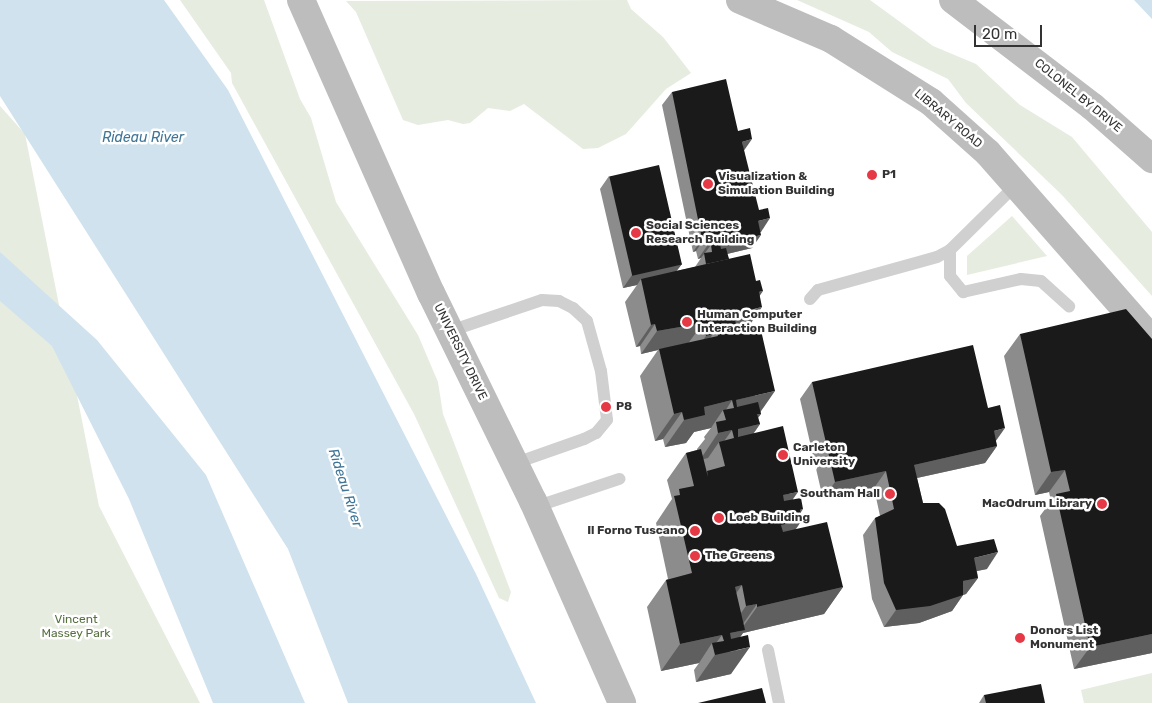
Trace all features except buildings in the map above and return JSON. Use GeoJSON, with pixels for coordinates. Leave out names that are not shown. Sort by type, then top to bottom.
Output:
{"type":"FeatureCollection","features":[{"type":"Feature","properties":{"kind":"street","name":"UNIVERSITY DRIVE"},"geometry":{"type":"LineString","coordinates":[[301,0],[450,331],[535,507],[622,703]]}},
{"type":"Feature","properties":{"kind":"street","name":"LIBRARY ROAD"},"geometry":{"type":"LineString","coordinates":[[740,0],[831,39],[907,85],[969,134],[1152,340]]}},
{"type":"Feature","properties":{"kind":"street","name":"COLONEL BY DRIVE"},"geometry":{"type":"LineString","coordinates":[[953,0],[1086,101],[1152,159]]}},
{"type":"Feature","properties":{"kind":"lane"},"geometry":{"type":"LineString","coordinates":[[810,298],[818,290],[937,257],[950,250],[1016,185]]}},
{"type":"Feature","properties":{"kind":"lane"},"geometry":{"type":"LineString","coordinates":[[950,250],[950,276],[963,292],[1021,279],[1041,281],[1069,306]]}},
{"type":"Feature","properties":{"kind":"lane"},"geometry":{"type":"LineString","coordinates":[[450,331],[542,300],[559,301],[573,308],[586,322],[602,371],[607,420],[596,433],[584,439],[513,464]]}},
{"type":"Feature","properties":{"kind":"lane"},"geometry":{"type":"LineString","coordinates":[[535,507],[619,478]]}},
{"type":"Feature","properties":{"kind":"lane"},"geometry":{"type":"LineString","coordinates":[[768,650],[779,703]]}},
{"type":"Feature","properties":{"kind":"green space"},"geometry":{"type":"Polygon","coordinates":[[[180,0],[264,0],[300,99],[311,118],[336,202],[418,335],[438,382],[443,414],[511,592],[508,602],[499,598],[414,414],[232,83],[231,73],[180,0]]]}},
{"type":"Feature","properties":{"kind":"green space"},"geometry":{"type":"Polygon","coordinates":[[[627,0],[631,9],[663,37],[691,73],[666,89],[626,134],[598,148],[583,149],[524,104],[510,111],[488,108],[470,123],[463,124],[448,120],[418,125],[403,120],[356,12],[346,1],[627,0]]]}},
{"type":"Feature","properties":{"kind":"green space"},"geometry":{"type":"Polygon","coordinates":[[[797,0],[870,0],[933,46],[976,64],[1020,105],[1072,137],[1152,232],[1152,296],[1062,195],[966,103],[948,79],[892,52],[869,32],[797,0]]]}},
{"type":"Feature","properties":{"kind":"green space","name":"Vincent Massey Park"},"geometry":{"type":"Polygon","coordinates":[[[0,106],[25,134],[99,506],[200,703],[0,703],[0,106]]]}},
{"type":"Feature","properties":{"kind":"green space"},"geometry":{"type":"Polygon","coordinates":[[[1012,216],[1047,256],[967,275],[967,256],[1012,216]]]}},
{"type":"Feature","properties":{"kind":"green space"},"geometry":{"type":"Polygon","coordinates":[[[1152,673],[1152,703],[1084,703],[1081,690],[1152,673]]]}},
{"type":"Feature","properties":{"kind":"water","name":"Rideau River"},"geometry":{"type":"Polygon","coordinates":[[[0,0],[164,0],[228,90],[476,574],[536,703],[348,703],[288,549],[0,96],[0,0]]]}},
{"type":"Feature","properties":{"kind":"water"},"geometry":{"type":"Polygon","coordinates":[[[1134,0],[1152,0],[1152,19],[1134,0]]]}},
{"type":"Feature","properties":{"kind":"water"},"geometry":{"type":"Polygon","coordinates":[[[0,252],[97,340],[206,475],[305,703],[213,703],[129,499],[52,346],[0,301],[0,252]]]}},
{"type":"Feature","properties":{"kind":"place","name":"P1"},"geometry":{"type":"Point","coordinates":[872,175]}},
{"type":"Feature","properties":{"kind":"place","name":"Visualization & Simulation Building"},"geometry":{"type":"Point","coordinates":[708,184]}},
{"type":"Feature","properties":{"kind":"place","name":"Social Sciences Research Building"},"geometry":{"type":"Point","coordinates":[636,233]}},
{"type":"Feature","properties":{"kind":"place","name":"Human Computer Interaction Building"},"geometry":{"type":"Point","coordinates":[687,322]}},
{"type":"Feature","properties":{"kind":"place","name":"P8"},"geometry":{"type":"Point","coordinates":[606,407]}},
{"type":"Feature","properties":{"kind":"place","name":"Carleton University"},"geometry":{"type":"Point","coordinates":[783,455]}},
{"type":"Feature","properties":{"kind":"place","name":"Southam Hall"},"geometry":{"type":"Point","coordinates":[890,494]}},
{"type":"Feature","properties":{"kind":"place","name":"MacOdrum Library"},"geometry":{"type":"Point","coordinates":[1102,504]}},
{"type":"Feature","properties":{"kind":"place","name":"Loeb Building"},"geometry":{"type":"Point","coordinates":[719,518]}},
{"type":"Feature","properties":{"kind":"place","name":"Il Forno Tuscano"},"geometry":{"type":"Point","coordinates":[695,531]}},
{"type":"Feature","properties":{"kind":"place","name":"The Greens"},"geometry":{"type":"Point","coordinates":[695,556]}},
{"type":"Feature","properties":{"kind":"place","name":"Donors List Monument"},"geometry":{"type":"Point","coordinates":[1020,638]}}]}
